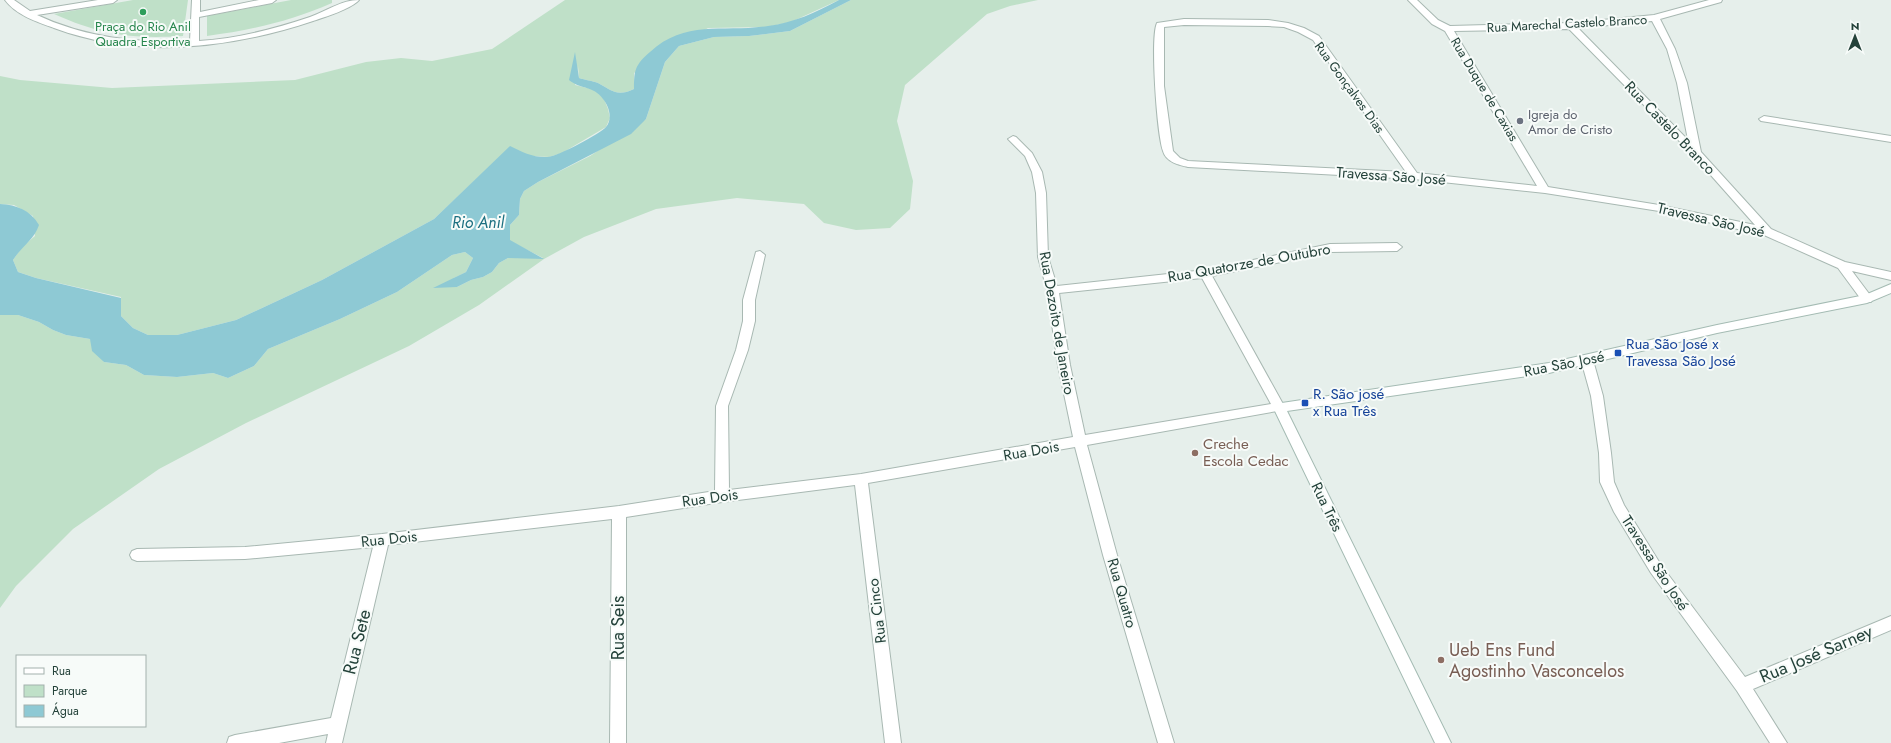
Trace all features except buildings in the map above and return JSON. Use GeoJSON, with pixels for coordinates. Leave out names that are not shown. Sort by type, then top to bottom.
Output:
{"type":"FeatureCollection","features":[{"type":"Feature","properties":{"kind":"street"},"geometry":{"type":"LineString","coordinates":[[10,0],[28,14],[63,30],[100,40],[153,45],[194,44],[272,31],[308,21],[340,4],[355,0]]}},
{"type":"Feature","properties":{"kind":"street"},"geometry":{"type":"LineString","coordinates":[[57,9],[59,0]]}},
{"type":"Feature","properties":{"kind":"street"},"geometry":{"type":"LineString","coordinates":[[28,14],[113,0]]}},
{"type":"Feature","properties":{"kind":"street"},"geometry":{"type":"LineString","coordinates":[[194,44],[196,0]]}},
{"type":"Feature","properties":{"kind":"street"},"geometry":{"type":"LineString","coordinates":[[195,15],[272,0]]}},
{"type":"Feature","properties":{"kind":"street","name":"Rua Duque de Caxias"},"geometry":{"type":"LineString","coordinates":[[1412,0],[1435,22],[1448,30],[1545,190]]}},
{"type":"Feature","properties":{"kind":"street","name":"Rua Marechal Castelo Branco"},"geometry":{"type":"LineString","coordinates":[[1448,30],[1571,26],[1654,18],[1704,2],[1718,0]]}},
{"type":"Feature","properties":{"kind":"street"},"geometry":{"type":"LineString","coordinates":[[1654,18],[1671,49],[1682,83],[1696,153]]}},
{"type":"Feature","properties":{"kind":"street","name":"Travessa São José"},"geometry":{"type":"LineString","coordinates":[[1268,23],[1184,22],[1160,25],[1159,86],[1168,152],[1172,158],[1188,164],[1414,176],[1545,190],[1659,208],[1767,232],[1842,265],[1891,276]]}},
{"type":"Feature","properties":{"kind":"street","name":"Rua Gonçalves Dias"},"geometry":{"type":"LineString","coordinates":[[1268,23],[1285,25],[1301,30],[1316,38],[1414,176]]}},
{"type":"Feature","properties":{"kind":"street","name":"Rua Castelo Branco"},"geometry":{"type":"LineString","coordinates":[[1571,26],[1696,153],[1767,232]]}},
{"type":"Feature","properties":{"kind":"street"},"geometry":{"type":"LineString","coordinates":[[1764,119],[1891,139]]}},
{"type":"Feature","properties":{"kind":"street","name":"Rua Dezoito de Janeiro"},"geometry":{"type":"LineString","coordinates":[[1014,139],[1029,154],[1037,172],[1041,193],[1043,257],[1053,290],[1064,365],[1080,442]]}},
{"type":"Feature","properties":{"kind":"street","name":"Rua Quatorze de Outubro"},"geometry":{"type":"LineString","coordinates":[[1053,290],[1205,274],[1330,248],[1397,247]]}},
{"type":"Feature","properties":{"kind":"street"},"geometry":{"type":"LineString","coordinates":[[722,496],[722,406],[742,350],[750,321],[749,300],[760,255]]}},
{"type":"Feature","properties":{"kind":"street","name":"Travessa São José"},"geometry":{"type":"LineString","coordinates":[[1842,265],[1867,299]]}},
{"type":"Feature","properties":{"kind":"street","name":"Rua Três"},"geometry":{"type":"LineString","coordinates":[[1205,274],[1280,408],[1443,743]]}},
{"type":"Feature","properties":{"kind":"street","name":"Rua São José"},"geometry":{"type":"LineString","coordinates":[[1280,408],[1549,368],[1717,329],[1867,299],[1891,288]]}},
{"type":"Feature","properties":{"kind":"street","name":"Travessa São José"},"geometry":{"type":"LineString","coordinates":[[1587,360],[1597,396],[1605,453],[1607,482],[1616,501],[1656,569],[1742,686],[1779,743]]}},
{"type":"Feature","properties":{"kind":"street","name":"Rua Dois"},"geometry":{"type":"LineString","coordinates":[[137,555],[245,553],[382,540],[619,512],[722,496],[861,479],[1280,408]]}},
{"type":"Feature","properties":{"kind":"street","name":"Rua Quatro"},"geometry":{"type":"LineString","coordinates":[[1080,442],[1110,555],[1166,743]]}},
{"type":"Feature","properties":{"kind":"street","name":"Rua Cinco"},"geometry":{"type":"LineString","coordinates":[[861,479],[893,743]]}},
{"type":"Feature","properties":{"kind":"street","name":"Rua Seis"},"geometry":{"type":"LineString","coordinates":[[618,743],[619,512]]}},
{"type":"Feature","properties":{"kind":"street","name":"Rua Sete"},"geometry":{"type":"LineString","coordinates":[[334,743],[337,725],[382,540]]}},
{"type":"Feature","properties":{"kind":"street","name":"Rua José Sarney"},"geometry":{"type":"LineString","coordinates":[[1742,686],[1891,623]]}},
{"type":"Feature","properties":{"kind":"street"},"geometry":{"type":"LineString","coordinates":[[236,743],[337,725]]}},
{"type":"Feature","properties":{"kind":"green space"},"geometry":{"type":"Polygon","coordinates":[[[133,0],[188,0],[183,36],[148,37],[117,34],[87,27],[54,14],[133,0]]]}},
{"type":"Feature","properties":{"kind":"green space"},"geometry":{"type":"Polygon","coordinates":[[[291,0],[332,0],[332,3],[301,15],[271,24],[207,36],[207,16],[291,0]]]}},
{"type":"Feature","properties":{"kind":"green space"},"geometry":{"type":"Polygon","coordinates":[[[565,0],[839,0],[791,22],[767,27],[708,28],[634,73],[634,89],[623,93],[612,91],[598,83],[579,78],[578,66],[575,85],[596,90],[604,99],[610,118],[606,127],[562,153],[549,157],[530,156],[510,147],[434,219],[322,280],[236,320],[177,335],[148,335],[133,328],[121,316],[121,297],[36,278],[18,272],[13,260],[22,247],[35,236],[33,216],[14,205],[0,204],[0,76],[20,80],[112,88],[295,80],[366,62],[401,58],[432,61],[492,49],[565,0]]]}},
{"type":"Feature","properties":{"kind":"green space"},"geometry":{"type":"Polygon","coordinates":[[[851,0],[1038,0],[1010,6],[987,14],[905,85],[897,121],[913,181],[910,209],[890,228],[856,230],[824,223],[804,204],[737,198],[656,209],[584,237],[544,259],[479,305],[409,346],[246,423],[159,469],[73,529],[16,586],[0,608],[0,315],[18,315],[39,322],[66,335],[90,339],[104,362],[126,365],[144,375],[177,377],[213,373],[228,378],[254,366],[268,349],[340,319],[397,292],[452,255],[465,252],[473,258],[466,272],[454,278],[457,287],[492,272],[499,263],[508,258],[543,258],[510,241],[510,225],[519,215],[520,199],[524,191],[538,182],[590,156],[646,119],[665,62],[679,46],[714,37],[749,36],[790,31],[851,0]]]}},
{"type":"Feature","properties":{"kind":"water","name":"Rio Anil"},"geometry":{"type":"Polygon","coordinates":[[[839,0],[851,0],[790,31],[749,36],[714,37],[679,46],[665,62],[646,119],[631,134],[538,182],[524,191],[520,199],[519,215],[510,225],[510,240],[544,259],[508,258],[499,263],[492,272],[483,277],[471,280],[457,287],[433,288],[466,272],[473,258],[465,252],[452,255],[397,292],[340,319],[268,349],[254,366],[228,378],[213,373],[177,377],[144,375],[126,365],[104,362],[92,351],[90,339],[66,335],[39,322],[18,315],[0,315],[0,204],[22,209],[32,216],[39,225],[34,235],[13,260],[18,272],[36,278],[121,298],[121,316],[133,328],[148,335],[177,335],[236,320],[322,280],[434,219],[510,146],[533,156],[548,157],[569,149],[602,130],[608,124],[610,116],[605,102],[591,89],[573,83],[569,80],[575,52],[579,78],[598,83],[612,91],[623,93],[634,89],[634,77],[638,64],[650,52],[677,35],[706,29],[752,28],[778,25],[805,16],[839,0]]]}},
{"type":"Feature","properties":{"kind":"place","name":"Praça do Rio Anil Quadra Esportiva"},"geometry":{"type":"Point","coordinates":[143,12]}},
{"type":"Feature","properties":{"kind":"place","name":"Igreja do Amor de Cristo"},"geometry":{"type":"Point","coordinates":[1520,121]}},
{"type":"Feature","properties":{"kind":"place","name":"Rua São José x Travessa São José"},"geometry":{"type":"Point","coordinates":[1618,353]}},
{"type":"Feature","properties":{"kind":"place","name":"R. São josé x Rua Três"},"geometry":{"type":"Point","coordinates":[1305,403]}},
{"type":"Feature","properties":{"kind":"place","name":"Creche Escola Cedac"},"geometry":{"type":"Point","coordinates":[1195,453]}},
{"type":"Feature","properties":{"kind":"place","name":"Ueb Ens Fund Agostinho Vasconcelos"},"geometry":{"type":"Point","coordinates":[1441,660]}}]}
